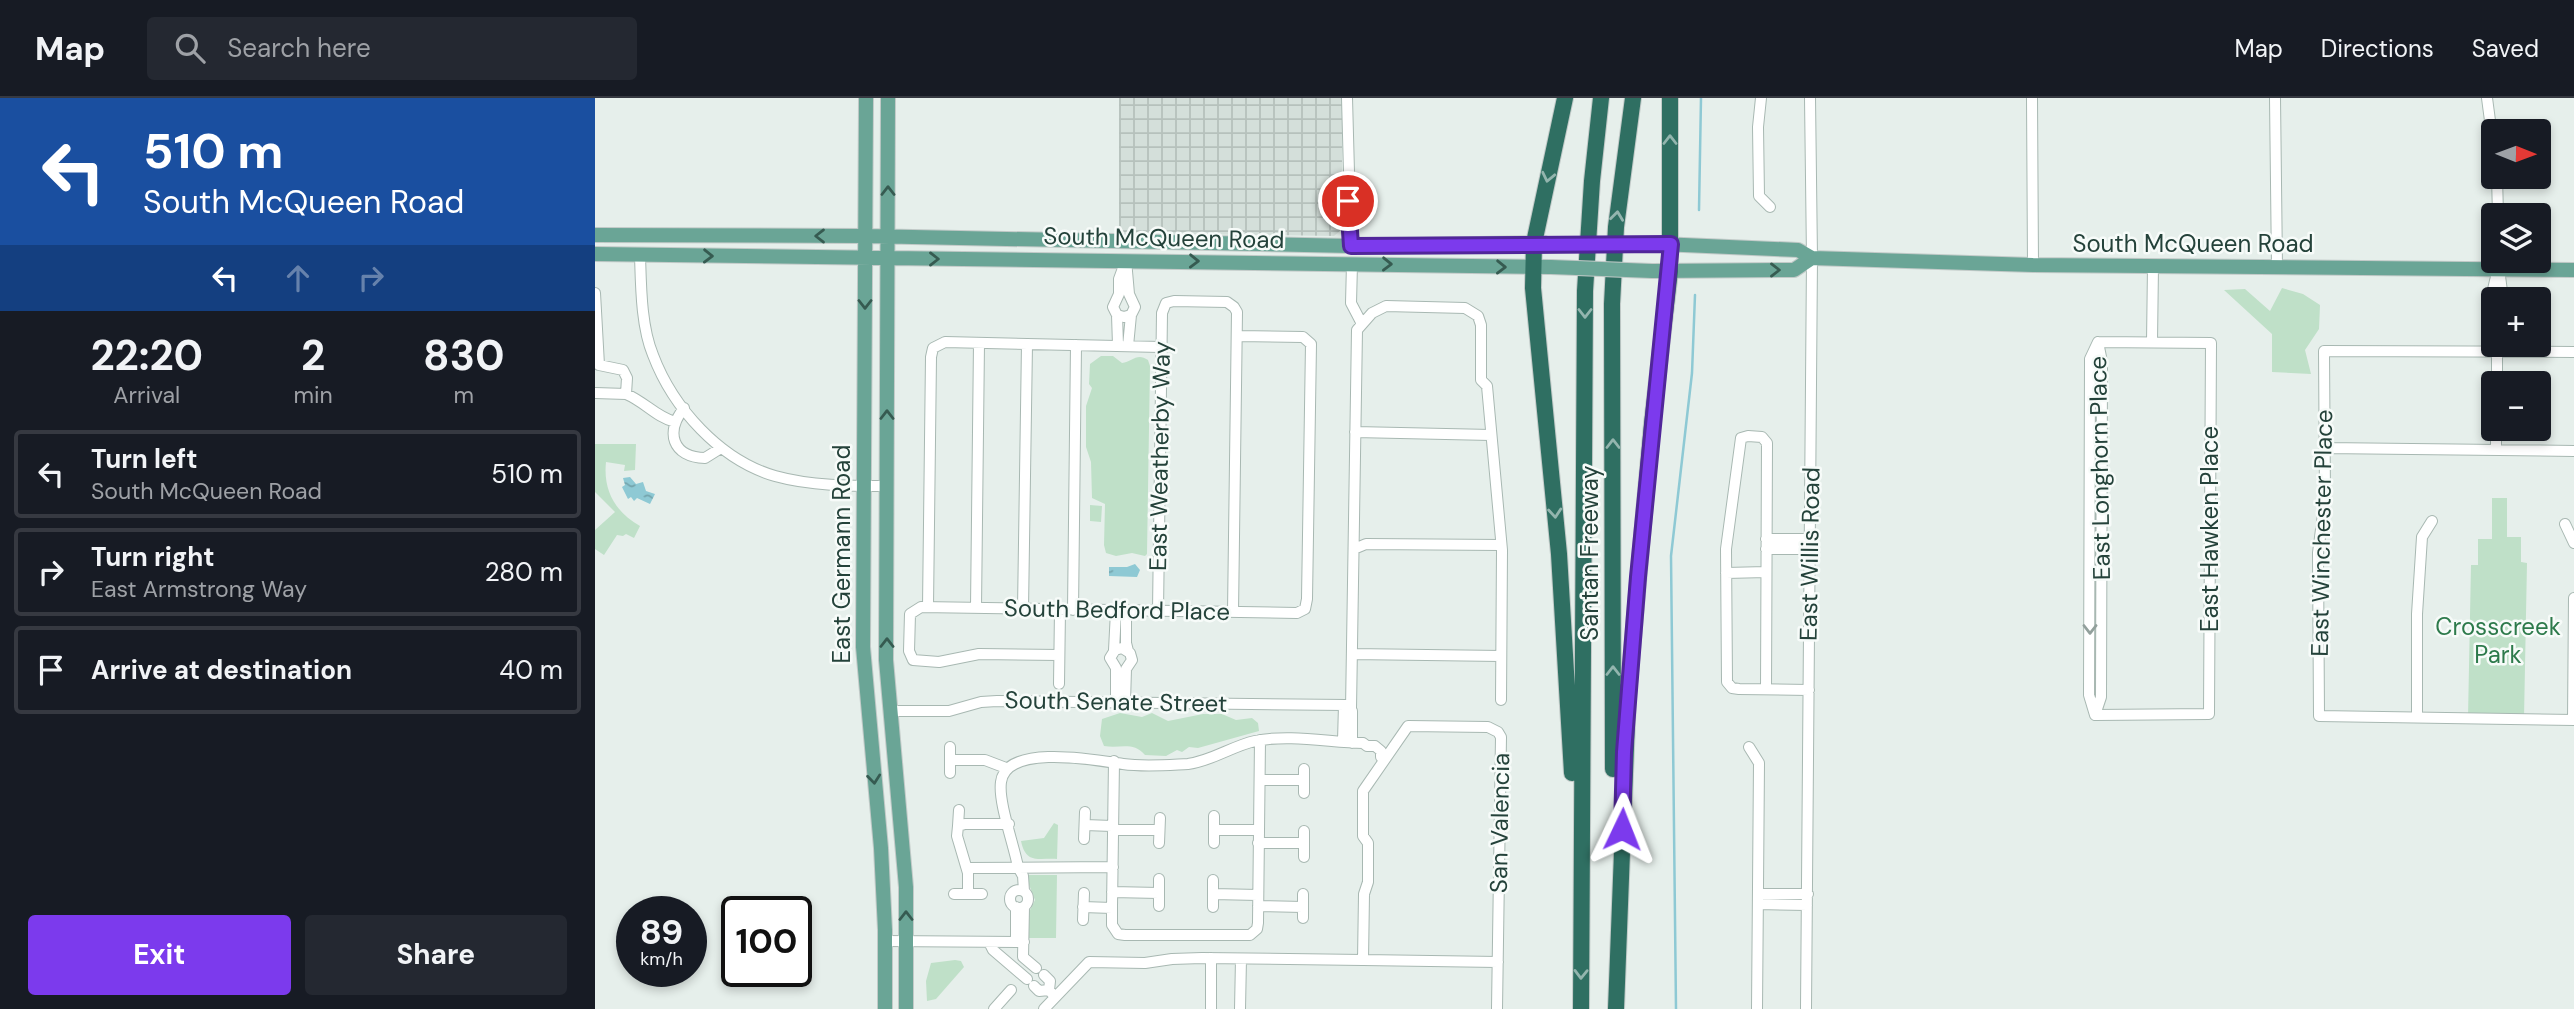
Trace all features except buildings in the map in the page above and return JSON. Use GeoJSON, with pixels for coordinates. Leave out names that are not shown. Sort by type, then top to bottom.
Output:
{"type":"FeatureCollection","features":[{"type":"Feature","properties":{"kind":"highway"},"geometry":{"type":"LineString","coordinates":[[1565,98],[1534,243],[1533,268],[1559,554],[1572,754],[1575,876],[1582,939]]}},
{"type":"Feature","properties":{"kind":"highway","name":"Santan Freeway"},"geometry":{"type":"LineString","coordinates":[[1581,1009],[1585,291],[1592,181],[1601,98]]}},
{"type":"Feature","properties":{"kind":"highway","name":"Santan Freeway"},"geometry":{"type":"LineString","coordinates":[[1615,1009],[1612,304],[1616,227],[1633,98]]}},
{"type":"Feature","properties":{"kind":"highway"},"geometry":{"type":"LineString","coordinates":[[1615,1009],[1628,695],[1650,448],[1670,271],[1670,98]]}},
{"type":"Feature","properties":{"kind":"main road","name":"East Germann Road"},"geometry":{"type":"LineString","coordinates":[[866,98],[863,647],[881,848],[885,1009]]}},
{"type":"Feature","properties":{"kind":"main road","name":"East Germann Road"},"geometry":{"type":"LineString","coordinates":[[888,98],[887,660],[903,841],[906,1009]]}},
{"type":"Feature","properties":{"kind":"main road","name":"South McQueen Road"},"geometry":{"type":"LineString","coordinates":[[595,235],[888,236],[1351,246],[1671,244],[1798,250],[1812,258],[1918,263],[2153,267],[2481,265]]}},
{"type":"Feature","properties":{"kind":"main road"},"geometry":{"type":"LineString","coordinates":[[1014,260],[1024,251],[1060,250],[1069,242]]}},
{"type":"Feature","properties":{"kind":"main road"},"geometry":{"type":"LineString","coordinates":[[1126,243],[1126,260]]}},
{"type":"Feature","properties":{"kind":"main road"},"geometry":{"type":"LineString","coordinates":[[1351,246],[1352,264]]}},
{"type":"Feature","properties":{"kind":"main road","name":"South McQueen Road"},"geometry":{"type":"LineString","coordinates":[[595,254],[1126,260],[1652,271],[1794,270],[1812,258]]}},
{"type":"Feature","properties":{"kind":"main road","name":"South McQueen Road"},"geometry":{"type":"LineString","coordinates":[[2551,268],[2574,270]]}},
{"type":"Feature","properties":{"kind":"main road"},"geometry":{"type":"LineString","coordinates":[[867,711],[890,711]]}},
{"type":"Feature","properties":{"kind":"street"},"geometry":{"type":"LineString","coordinates":[[1346,98],[1351,246]]}},
{"type":"Feature","properties":{"kind":"street"},"geometry":{"type":"LineString","coordinates":[[1762,98],[1758,127],[1759,196],[1770,207]]}},
{"type":"Feature","properties":{"kind":"street","name":"East Willis Road"},"geometry":{"type":"LineString","coordinates":[[1806,1009],[1812,258],[1810,98]]}},
{"type":"Feature","properties":{"kind":"street"},"geometry":{"type":"LineString","coordinates":[[2032,98],[2033,265]]}},
{"type":"Feature","properties":{"kind":"street"},"geometry":{"type":"LineString","coordinates":[[2275,98],[2277,267]]}},
{"type":"Feature","properties":{"kind":"street"},"geometry":{"type":"LineString","coordinates":[[2487,98],[2490,119]]}},
{"type":"Feature","properties":{"kind":"street"},"geometry":{"type":"LineString","coordinates":[[640,255],[642,302],[652,354],[684,408],[721,448],[775,476],[811,483],[887,486]]}},
{"type":"Feature","properties":{"kind":"street"},"geometry":{"type":"LineString","coordinates":[[1123,346],[1113,304],[1119,294],[1119,278],[1126,260]]}},
{"type":"Feature","properties":{"kind":"street"},"geometry":{"type":"LineString","coordinates":[[1123,346],[1135,307],[1129,294],[1126,260]]}},
{"type":"Feature","properties":{"kind":"street"},"geometry":{"type":"LineString","coordinates":[[1352,264],[1351,303],[1362,324]]}},
{"type":"Feature","properties":{"kind":"street"},"geometry":{"type":"LineString","coordinates":[[2152,342],[2153,267]]}},
{"type":"Feature","properties":{"kind":"street"},"geometry":{"type":"LineString","coordinates":[[595,293],[597,365],[626,372],[626,394]]}},
{"type":"Feature","properties":{"kind":"street","name":"East Weatherby Way"},"geometry":{"type":"LineString","coordinates":[[1158,611],[1161,313],[1166,303],[1211,302],[1232,305],[1237,312],[1237,336]]}},
{"type":"Feature","properties":{"kind":"street"},"geometry":{"type":"LineString","coordinates":[[1348,742],[1357,330],[1372,313],[1386,306],[1465,308],[1478,316],[1481,324],[1481,380],[1487,386],[1501,545],[1501,700]]}},
{"type":"Feature","properties":{"kind":"street"},"geometry":{"type":"LineString","coordinates":[[1117,315],[1131,315]]}},
{"type":"Feature","properties":{"kind":"street"},"geometry":{"type":"LineString","coordinates":[[1233,612],[1237,336]]}},
{"type":"Feature","properties":{"kind":"street","name":"South Bedford Place"},"geometry":{"type":"LineString","coordinates":[[927,607],[1297,613],[1305,609],[1311,344],[1300,337],[1237,336]]}},
{"type":"Feature","properties":{"kind":"street"},"geometry":{"type":"LineString","coordinates":[[1059,655],[979,654],[939,662],[913,660],[909,651],[910,614],[914,609],[927,607],[931,357],[935,345],[945,342],[1161,347]]}},
{"type":"Feature","properties":{"kind":"street","name":"East Longhorn Place"},"geometry":{"type":"LineString","coordinates":[[2095,715],[2101,697],[2095,672],[2096,392],[2102,362],[2098,342],[2152,342]]}},
{"type":"Feature","properties":{"kind":"street","name":"East Hawken Place"},"geometry":{"type":"LineString","coordinates":[[2095,715],[2209,714],[2211,344],[2152,342]]}},
{"type":"Feature","properties":{"kind":"street"},"geometry":{"type":"LineString","coordinates":[[976,608],[979,343]]}},
{"type":"Feature","properties":{"kind":"street"},"geometry":{"type":"LineString","coordinates":[[1023,609],[1027,344]]}},
{"type":"Feature","properties":{"kind":"street"},"geometry":{"type":"LineString","coordinates":[[1073,610],[1076,345]]}},
{"type":"Feature","properties":{"kind":"street","name":"East Winchester Place"},"geometry":{"type":"LineString","coordinates":[[2417,717],[2319,716],[2318,553],[2325,498],[2324,351],[2481,347]]}},
{"type":"Feature","properties":{"kind":"street"},"geometry":{"type":"LineString","coordinates":[[2551,350],[2574,352]]}},
{"type":"Feature","properties":{"kind":"street"},"geometry":{"type":"LineString","coordinates":[[595,393],[626,394],[638,399],[661,418],[675,422]]}},
{"type":"Feature","properties":{"kind":"street"},"geometry":{"type":"LineString","coordinates":[[684,408],[675,422],[673,433],[681,451],[688,456],[705,458],[721,448]]}},
{"type":"Feature","properties":{"kind":"street"},"geometry":{"type":"LineString","coordinates":[[1355,432],[1491,435]]}},
{"type":"Feature","properties":{"kind":"street"},"geometry":{"type":"LineString","coordinates":[[1766,690],[1767,443],[1762,437],[1748,436],[1741,438],[1727,549],[1727,682],[1732,688],[1766,690],[1808,690]]}},
{"type":"Feature","properties":{"kind":"street"},"geometry":{"type":"LineString","coordinates":[[2496,441],[2496,449]]}},
{"type":"Feature","properties":{"kind":"street"},"geometry":{"type":"LineString","coordinates":[[2325,448],[2574,451]]}},
{"type":"Feature","properties":{"kind":"street"},"geometry":{"type":"LineString","coordinates":[[2432,521],[2422,537],[2417,614],[2417,717],[2574,720],[2574,598]]}},
{"type":"Feature","properties":{"kind":"street"},"geometry":{"type":"LineString","coordinates":[[2565,524],[2574,543]]}},
{"type":"Feature","properties":{"kind":"street"},"geometry":{"type":"LineString","coordinates":[[1354,549],[1366,544],[1501,545]]}},
{"type":"Feature","properties":{"kind":"street"},"geometry":{"type":"LineString","coordinates":[[1766,544],[1810,544]]}},
{"type":"Feature","properties":{"kind":"street"},"geometry":{"type":"LineString","coordinates":[[1726,573],[1766,572]]}},
{"type":"Feature","properties":{"kind":"street"},"geometry":{"type":"LineString","coordinates":[[1059,684],[1060,610]]}},
{"type":"Feature","properties":{"kind":"street"},"geometry":{"type":"LineString","coordinates":[[1120,702],[1116,668],[1110,658],[1121,611]]}},
{"type":"Feature","properties":{"kind":"street"},"geometry":{"type":"LineString","coordinates":[[1120,702],[1126,669],[1132,660],[1126,643],[1121,611]]}},
{"type":"Feature","properties":{"kind":"street"},"geometry":{"type":"LineString","coordinates":[[1114,650],[1128,650]]}},
{"type":"Feature","properties":{"kind":"street"},"geometry":{"type":"LineString","coordinates":[[1352,654],[1501,656]]}},
{"type":"Feature","properties":{"kind":"street","name":"South Senate Street"},"geometry":{"type":"LineString","coordinates":[[890,711],[949,711],[981,702],[997,701],[1348,707]]}},
{"type":"Feature","properties":{"kind":"street","name":"San Valencia"},"geometry":{"type":"LineString","coordinates":[[1363,960],[1368,843],[1363,836],[1363,791],[1383,758],[1408,726],[1488,727],[1498,732],[1501,737],[1497,1009]]}},
{"type":"Feature","properties":{"kind":"street"},"geometry":{"type":"LineString","coordinates":[[1114,761],[1112,925],[1118,934],[1245,936],[1257,929],[1260,740]]}},
{"type":"Feature","properties":{"kind":"street"},"geometry":{"type":"LineString","coordinates":[[1052,993],[1049,981],[1023,957],[1020,907],[1028,899],[1020,891],[1023,876],[1001,791],[1000,783],[1006,768],[1018,760],[1030,758],[1098,758],[1133,764],[1199,763],[1243,744],[1260,740],[1363,743],[1378,748],[1383,758]]}},
{"type":"Feature","properties":{"kind":"street"},"geometry":{"type":"LineString","coordinates":[[950,747],[950,773]]}},
{"type":"Feature","properties":{"kind":"street"},"geometry":{"type":"LineString","coordinates":[[1749,747],[1759,763],[1757,1009]]}},
{"type":"Feature","properties":{"kind":"street"},"geometry":{"type":"LineString","coordinates":[[950,760],[985,760],[1006,768]]}},
{"type":"Feature","properties":{"kind":"street"},"geometry":{"type":"LineString","coordinates":[[1260,780],[1304,774],[1304,793]]}},
{"type":"Feature","properties":{"kind":"street"},"geometry":{"type":"LineString","coordinates":[[959,810],[957,836],[967,868],[968,894]]}},
{"type":"Feature","properties":{"kind":"street"},"geometry":{"type":"LineString","coordinates":[[1084,839],[1085,812]]}},
{"type":"Feature","properties":{"kind":"street"},"geometry":{"type":"LineString","coordinates":[[1214,816],[1214,843]]}},
{"type":"Feature","properties":{"kind":"street"},"geometry":{"type":"LineString","coordinates":[[1159,843],[1160,818]]}},
{"type":"Feature","properties":{"kind":"street"},"geometry":{"type":"LineString","coordinates":[[958,826],[1009,824]]}},
{"type":"Feature","properties":{"kind":"street"},"geometry":{"type":"LineString","coordinates":[[1085,825],[1159,830]]}},
{"type":"Feature","properties":{"kind":"street"},"geometry":{"type":"LineString","coordinates":[[1214,830],[1259,830]]}},
{"type":"Feature","properties":{"kind":"street"},"geometry":{"type":"LineString","coordinates":[[1304,831],[1304,857]]}},
{"type":"Feature","properties":{"kind":"street"},"geometry":{"type":"LineString","coordinates":[[1258,843],[1304,843]]}},
{"type":"Feature","properties":{"kind":"street"},"geometry":{"type":"LineString","coordinates":[[967,868],[1113,867]]}},
{"type":"Feature","properties":{"kind":"street"},"geometry":{"type":"LineString","coordinates":[[1159,879],[1159,906]]}},
{"type":"Feature","properties":{"kind":"street"},"geometry":{"type":"LineString","coordinates":[[1213,880],[1213,907]]}},
{"type":"Feature","properties":{"kind":"street"},"geometry":{"type":"LineString","coordinates":[[1112,892],[1159,893]]}},
{"type":"Feature","properties":{"kind":"street"},"geometry":{"type":"LineString","coordinates":[[1083,920],[1084,893]]}},
{"type":"Feature","properties":{"kind":"street"},"geometry":{"type":"LineString","coordinates":[[954,894],[982,894]]}},
{"type":"Feature","properties":{"kind":"street"},"geometry":{"type":"LineString","coordinates":[[1213,894],[1258,900],[1303,912],[1303,894]]}},
{"type":"Feature","properties":{"kind":"street"},"geometry":{"type":"LineString","coordinates":[[1758,899],[1807,899]]}},
{"type":"Feature","properties":{"kind":"street"},"geometry":{"type":"LineString","coordinates":[[1083,907],[1112,908]]}},
{"type":"Feature","properties":{"kind":"street"},"geometry":{"type":"LineString","coordinates":[[885,940],[1020,942]]}},
{"type":"Feature","properties":{"kind":"street"},"geometry":{"type":"LineString","coordinates":[[989,942],[993,950],[1039,991],[1052,993]]}},
{"type":"Feature","properties":{"kind":"street"},"geometry":{"type":"LineString","coordinates":[[1044,1009],[1052,993],[1089,962],[1145,963],[1172,958],[1211,958],[1498,962]]}},
{"type":"Feature","properties":{"kind":"street"},"geometry":{"type":"LineString","coordinates":[[1211,958],[1211,1009]]}},
{"type":"Feature","properties":{"kind":"street"},"geometry":{"type":"LineString","coordinates":[[1240,1009],[1241,959]]}},
{"type":"Feature","properties":{"kind":"street"},"geometry":{"type":"LineString","coordinates":[[1017,970],[1027,960]]}},
{"type":"Feature","properties":{"kind":"street"},"geometry":{"type":"LineString","coordinates":[[994,1009],[1011,990]]}},
{"type":"Feature","properties":{"kind":"shaded area"},"geometry":{"type":"Polygon","coordinates":[[[1119,98],[1342,98],[1340,231],[1334,236],[1119,233],[1119,98]]]}},
{"type":"Feature","properties":{"kind":"green space"},"geometry":{"type":"Polygon","coordinates":[[[2282,288],[2303,294],[2320,305],[2319,329],[2305,350],[2311,374],[2272,372],[2272,334],[2224,290],[2245,289],[2270,311],[2282,288]]]}},
{"type":"Feature","properties":{"kind":"green space"},"geometry":{"type":"Polygon","coordinates":[[[1101,356],[1113,356],[1122,363],[1141,357],[1148,360],[1150,366],[1145,556],[1132,553],[1116,556],[1106,553],[1105,504],[1092,498],[1091,462],[1086,447],[1086,406],[1092,388],[1089,384],[1090,364],[1101,356]]]}},
{"type":"Feature","properties":{"kind":"green space"},"geometry":{"type":"Polygon","coordinates":[[[595,444],[636,444],[635,470],[624,471],[625,465],[606,462],[606,472],[609,491],[617,507],[640,526],[634,538],[626,534],[617,535],[604,555],[595,549],[595,530],[615,512],[595,492],[595,444]]]}},
{"type":"Feature","properties":{"kind":"green space","name":"Crosscreek Park"},"geometry":{"type":"Polygon","coordinates":[[[2492,498],[2507,498],[2507,537],[2521,537],[2521,562],[2527,563],[2524,718],[2468,717],[2471,565],[2478,565],[2478,539],[2492,539],[2492,498]]]}},
{"type":"Feature","properties":{"kind":"green space"},"geometry":{"type":"Polygon","coordinates":[[[1090,505],[1102,506],[1101,522],[1090,521],[1090,505]]]}},
{"type":"Feature","properties":{"kind":"green space"},"geometry":{"type":"Polygon","coordinates":[[[1120,713],[1142,717],[1152,713],[1168,721],[1203,714],[1222,714],[1236,720],[1252,718],[1258,723],[1259,731],[1198,748],[1189,747],[1182,752],[1177,750],[1166,756],[1145,755],[1136,748],[1104,746],[1100,736],[1102,719],[1120,713]]]}},
{"type":"Feature","properties":{"kind":"green space"},"geometry":{"type":"Polygon","coordinates":[[[1054,823],[1058,825],[1057,859],[1029,857],[1021,841],[1044,838],[1054,823]]]}},
{"type":"Feature","properties":{"kind":"green space"},"geometry":{"type":"Polygon","coordinates":[[[1029,875],[1057,875],[1056,938],[1027,938],[1028,914],[1035,900],[1028,882],[1029,875]]]}},
{"type":"Feature","properties":{"kind":"green space"},"geometry":{"type":"Polygon","coordinates":[[[961,961],[964,967],[936,999],[927,1001],[926,981],[931,963],[961,961]]]}},
{"type":"Feature","properties":{"kind":"water"},"geometry":{"type":"Polygon","coordinates":[[[630,477],[636,484],[643,482],[646,491],[655,494],[650,504],[637,498],[634,501],[631,497],[628,499],[622,487],[625,485],[623,478],[630,477]]]}},
{"type":"Feature","properties":{"kind":"water"},"geometry":{"type":"Polygon","coordinates":[[[1135,564],[1140,570],[1137,577],[1109,576],[1109,567],[1135,564]]]}},
{"type":"Feature","properties":{"kind":"waterway"},"geometry":{"type":"LineString","coordinates":[[1699,210],[1701,98]]}},
{"type":"Feature","properties":{"kind":"waterway"},"geometry":{"type":"LineString","coordinates":[[1676,1009],[1671,556],[1692,373],[1695,295]]}},
{"type":"Feature","properties":{"kind":"route"},"geometry":{"type":"LineString","coordinates":[[1348,201],[1351,246],[1671,244],[1638,577],[1624,752],[1622,829]]}}]}
